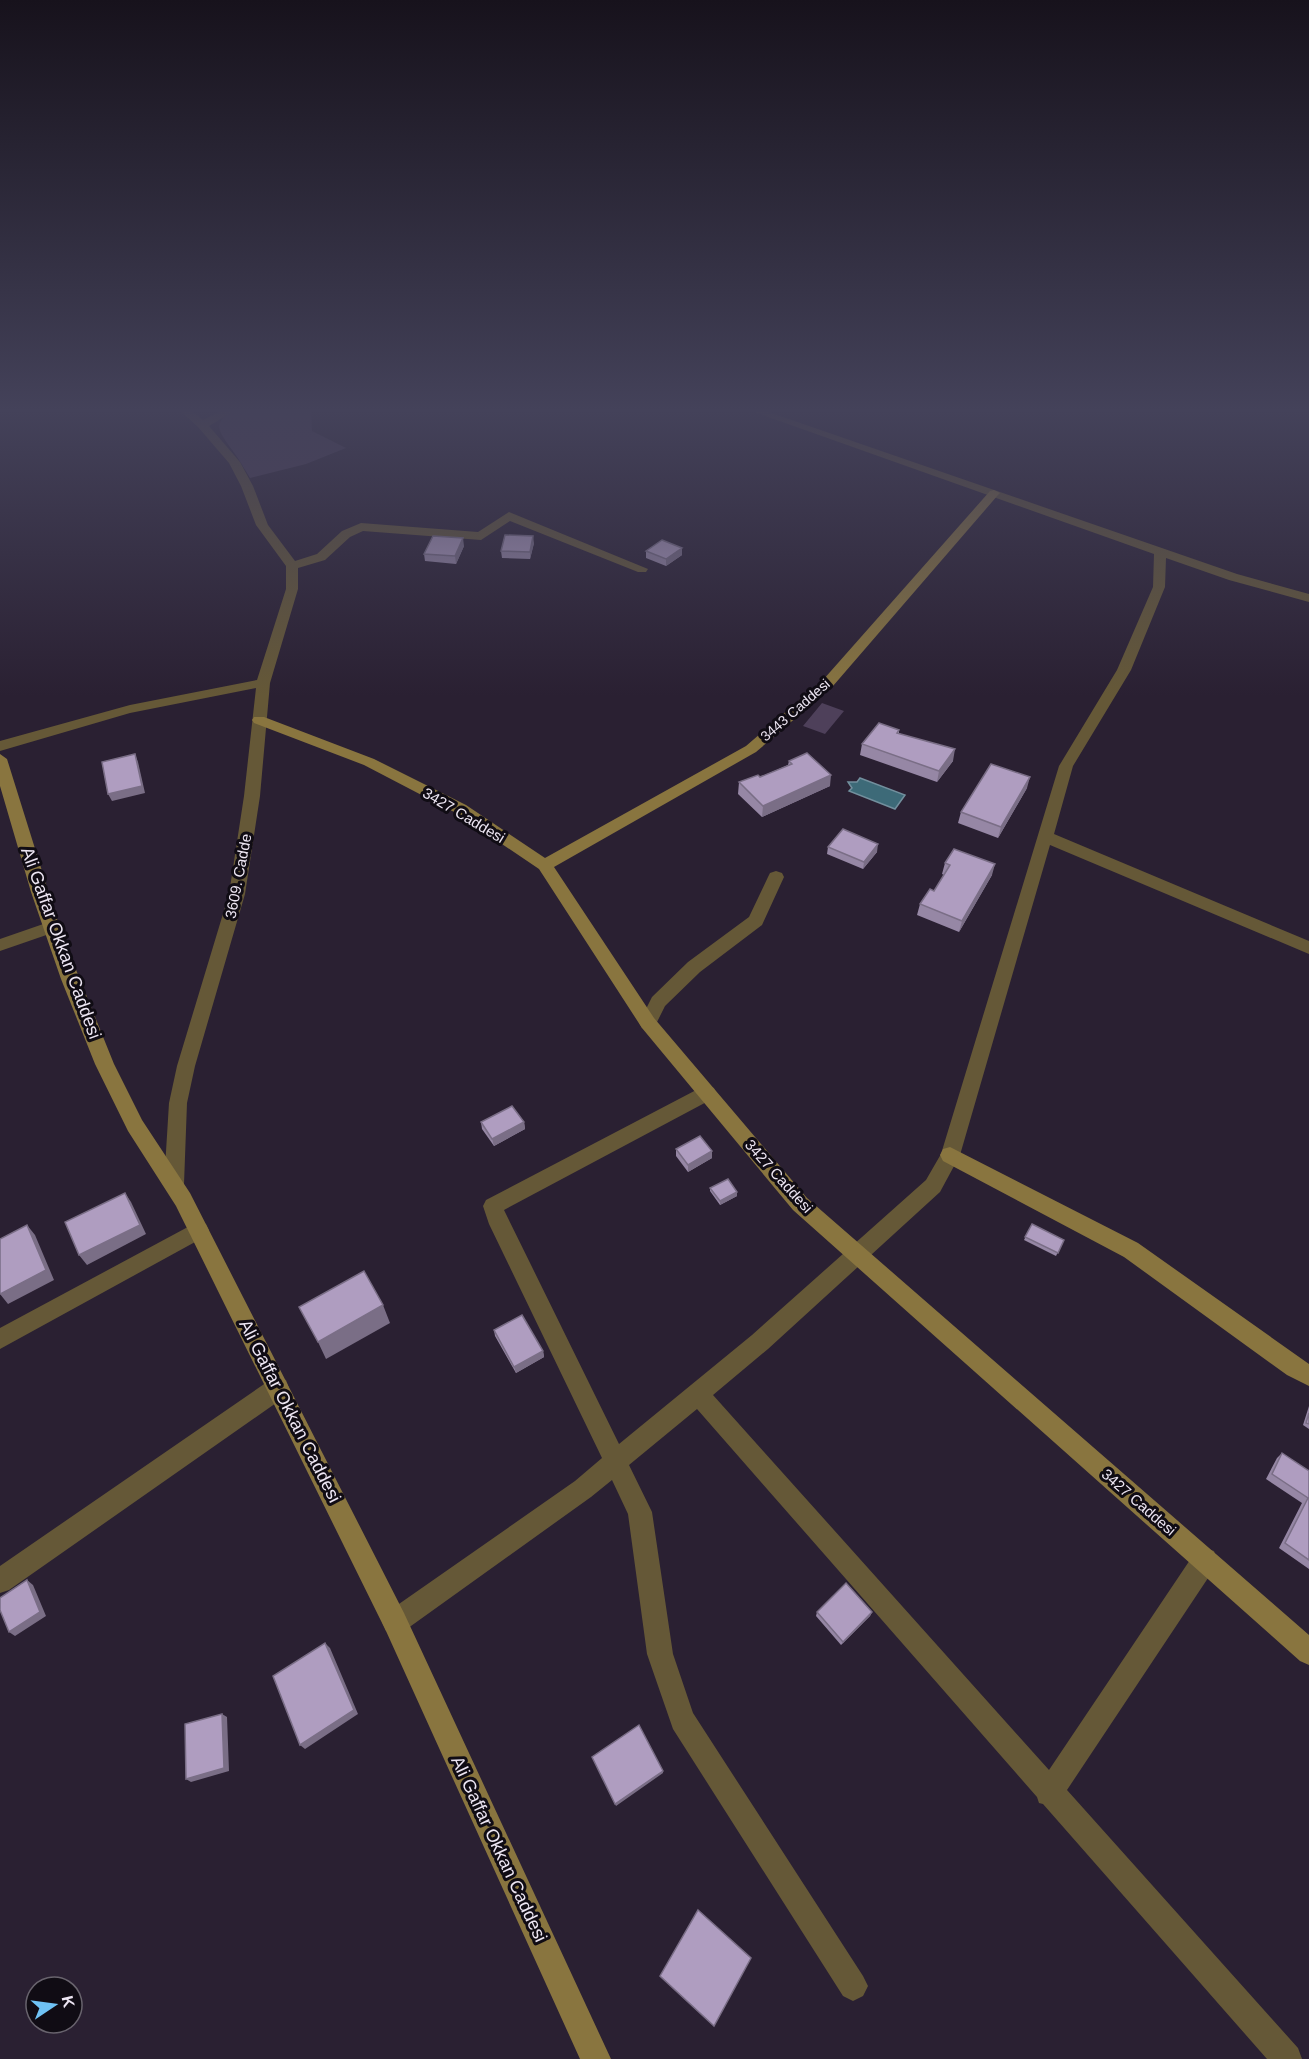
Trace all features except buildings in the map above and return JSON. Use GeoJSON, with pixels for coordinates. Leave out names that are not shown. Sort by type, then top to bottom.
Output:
{"type":"FeatureCollection","features":[{"type":"Feature","properties":{"kind":"street"},"geometry":{"type":"LineString","coordinates":[[254,504],[262,525],[292,566],[321,557],[346,534],[361,527],[481,536],[509,516],[642,569]]}},
{"type":"Feature","properties":{"kind":"street","name":"3443 Caddesi"},"geometry":{"type":"LineString","coordinates":[[545,866],[751,749],[828,683],[984,504]]}},
{"type":"Feature","properties":{"kind":"street"},"geometry":{"type":"LineString","coordinates":[[1025,504],[1233,577],[1309,598]]}},
{"type":"Feature","properties":{"kind":"street"},"geometry":{"type":"LineString","coordinates":[[395,1622],[583,1489],[760,1342],[933,1186],[950,1155],[1066,766],[1124,670],[1160,587],[1160,552]]}},
{"type":"Feature","properties":{"kind":"street","name":"3609. Cadde"},"geometry":{"type":"LineString","coordinates":[[174,1184],[178,1103],[186,1066],[237,894],[249,816],[263,683],[292,589],[292,566]]}},
{"type":"Feature","properties":{"kind":"street"},"geometry":{"type":"LineString","coordinates":[[0,746],[45,731],[118,713],[263,683]]}},
{"type":"Feature","properties":{"kind":"street","name":"3427 Caddesi"},"geometry":{"type":"LineString","coordinates":[[260,720],[369,762],[461,809],[545,866],[648,1023],[800,1203],[1309,1652]]}},
{"type":"Feature","properties":{"kind":"street","name":"Ali Gaffar Okkan Caddesi"},"geometry":{"type":"LineString","coordinates":[[0,759],[52,927],[87,1022],[125,1106],[151,1153],[174,1184],[199,1230],[395,1622],[596,2059]]}},
{"type":"Feature","properties":{"kind":"street"},"geometry":{"type":"LineString","coordinates":[[1046,837],[1309,948]]}},
{"type":"Feature","properties":{"kind":"street"},"geometry":{"type":"LineString","coordinates":[[648,1023],[658,1002],[694,967],[756,921],[776,877]]}},
{"type":"Feature","properties":{"kind":"street"},"geometry":{"type":"LineString","coordinates":[[0,945],[52,927]]}},
{"type":"Feature","properties":{"kind":"street"},"geometry":{"type":"LineString","coordinates":[[707,1093],[494,1206],[500,1224],[640,1512],[660,1654],[682,1720],[853,1986]]}},
{"type":"Feature","properties":{"kind":"street"},"geometry":{"type":"LineString","coordinates":[[950,1155],[1131,1250],[1295,1368],[1309,1375]]}},
{"type":"Feature","properties":{"kind":"street"},"geometry":{"type":"LineString","coordinates":[[0,1339],[199,1230]]}},
{"type":"Feature","properties":{"kind":"street"},"geometry":{"type":"LineString","coordinates":[[0,1581],[278,1388]]}},
{"type":"Feature","properties":{"kind":"street"},"geometry":{"type":"LineString","coordinates":[[698,1394],[1287,2059]]}},
{"type":"Feature","properties":{"kind":"street"},"geometry":{"type":"LineString","coordinates":[[1049,1793],[1205,1560]]}},
{"type":"Feature","properties":{"kind":"shaded area"},"geometry":{"type":"Polygon","coordinates":[[[822,703],[844,711],[825,734],[803,726],[822,703]]]}},
{"type":"Feature","properties":{"kind":"water"},"geometry":{"type":"Polygon","coordinates":[[[860,778],[905,795],[895,809],[849,791],[852,788],[848,782],[857,782],[860,778]]]}}]}
